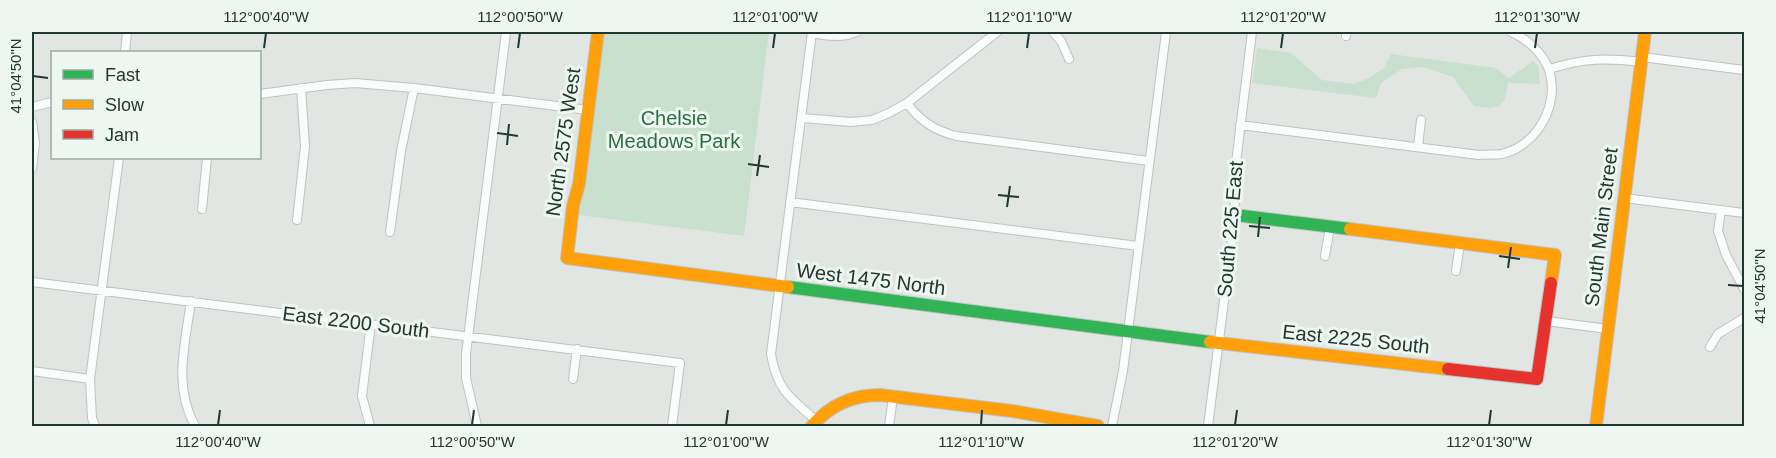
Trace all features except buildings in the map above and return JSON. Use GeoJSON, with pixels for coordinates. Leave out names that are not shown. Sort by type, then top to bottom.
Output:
{"type":"FeatureCollection","features":[{"type":"Feature","properties":{"kind":"street"},"geometry":{"type":"LineString","coordinates":[[125,51],[127,32]]}},
{"type":"Feature","properties":{"kind":"street"},"geometry":{"type":"LineString","coordinates":[[477,426],[466,378],[469,336],[506,32]]}},
{"type":"Feature","properties":{"kind":"street","name":"North 2575 West"},"geometry":{"type":"LineString","coordinates":[[567,258],[573,206],[579,184],[598,32]]}},
{"type":"Feature","properties":{"kind":"street"},"geometry":{"type":"LineString","coordinates":[[857,32],[834,36],[812,32],[771,354],[775,376],[790,399],[814,424],[825,413],[854,398],[881,395],[1024,412],[1098,426]]}},
{"type":"Feature","properties":{"kind":"street"},"geometry":{"type":"LineString","coordinates":[[802,118],[835,122],[872,120],[890,113],[907,103],[997,32]]}},
{"type":"Feature","properties":{"kind":"street"},"geometry":{"type":"LineString","coordinates":[[1053,32],[1061,41],[1069,59]]}},
{"type":"Feature","properties":{"kind":"street"},"geometry":{"type":"LineString","coordinates":[[1112,426],[1123,371],[1166,32]]}},
{"type":"Feature","properties":{"kind":"street","name":"South 225 East"},"geometry":{"type":"LineString","coordinates":[[1208,426],[1235,215],[1234,179],[1252,32]]}},
{"type":"Feature","properties":{"kind":"street"},"geometry":{"type":"LineString","coordinates":[[1240,125],[1479,155],[1502,154],[1522,145],[1537,131],[1548,113],[1551,92],[1549,69],[1526,38],[1511,32]]}},
{"type":"Feature","properties":{"kind":"street","name":"South Main Street"},"geometry":{"type":"LineString","coordinates":[[1596,426],[1645,32]]}},
{"type":"Feature","properties":{"kind":"street"},"geometry":{"type":"LineString","coordinates":[[1549,69],[1578,60],[1606,58],[1642,59],[1744,70]]}},
{"type":"Feature","properties":{"kind":"street"},"geometry":{"type":"LineString","coordinates":[[261,94],[355,83],[414,88],[588,110]]}},
{"type":"Feature","properties":{"kind":"street"},"geometry":{"type":"LineString","coordinates":[[297,220],[305,146],[301,88]]}},
{"type":"Feature","properties":{"kind":"street"},"geometry":{"type":"LineString","coordinates":[[390,232],[401,151],[414,88]]}},
{"type":"Feature","properties":{"kind":"street"},"geometry":{"type":"LineString","coordinates":[[32,107],[51,102]]}},
{"type":"Feature","properties":{"kind":"street"},"geometry":{"type":"LineString","coordinates":[[907,103],[928,126],[956,136],[1149,160]]}},
{"type":"Feature","properties":{"kind":"street"},"geometry":{"type":"LineString","coordinates":[[1418,147],[1421,120]]}},
{"type":"Feature","properties":{"kind":"street"},"geometry":{"type":"LineString","coordinates":[[32,122],[35,143],[32,168]]}},
{"type":"Feature","properties":{"kind":"street"},"geometry":{"type":"LineString","coordinates":[[95,426],[92,418],[90,379],[119,159]]}},
{"type":"Feature","properties":{"kind":"street"},"geometry":{"type":"LineString","coordinates":[[202,209],[207,159]]}},
{"type":"Feature","properties":{"kind":"street"},"geometry":{"type":"LineString","coordinates":[[1624,198],[1744,213]]}},
{"type":"Feature","properties":{"kind":"street"},"geometry":{"type":"LineString","coordinates":[[790,202],[1138,246]]}},
{"type":"Feature","properties":{"kind":"street"},"geometry":{"type":"LineString","coordinates":[[1721,210],[1718,231],[1725,255],[1744,289]]}},
{"type":"Feature","properties":{"kind":"street"},"geometry":{"type":"LineString","coordinates":[[1235,215],[1555,255],[1546,321],[1608,329]]}},
{"type":"Feature","properties":{"kind":"street"},"geometry":{"type":"LineString","coordinates":[[1325,255],[1330,227]]}},
{"type":"Feature","properties":{"kind":"street"},"geometry":{"type":"LineString","coordinates":[[1456,271],[1460,243]]}},
{"type":"Feature","properties":{"kind":"street","name":"West 1475 North"},"geometry":{"type":"LineString","coordinates":[[567,258],[1170,336]]}},
{"type":"Feature","properties":{"kind":"street","name":"East 2200 South"},"geometry":{"type":"LineString","coordinates":[[32,282],[680,363],[672,426]]}},
{"type":"Feature","properties":{"kind":"street"},"geometry":{"type":"LineString","coordinates":[[191,301],[181,379],[183,397],[195,426]]}},
{"type":"Feature","properties":{"kind":"street"},"geometry":{"type":"LineString","coordinates":[[1710,347],[1718,334],[1744,318]]}},
{"type":"Feature","properties":{"kind":"street","name":"East 2225 South"},"geometry":{"type":"LineString","coordinates":[[1170,336],[1537,379],[1546,321]]}},
{"type":"Feature","properties":{"kind":"street"},"geometry":{"type":"LineString","coordinates":[[370,426],[362,396],[371,323]]}},
{"type":"Feature","properties":{"kind":"street"},"geometry":{"type":"LineString","coordinates":[[573,379],[577,350]]}},
{"type":"Feature","properties":{"kind":"street"},"geometry":{"type":"LineString","coordinates":[[32,371],[90,379]]}},
{"type":"Feature","properties":{"kind":"street"},"geometry":{"type":"LineString","coordinates":[[889,426],[893,397]]}},
{"type":"Feature","properties":{"kind":"green space","name":"Chelsie Meadows Park"},"geometry":{"type":"Polygon","coordinates":[[[604,32],[769,32],[744,236],[578,215],[585,186],[604,32]]]}},
{"type":"Feature","properties":{"kind":"green space"},"geometry":{"type":"Polygon","coordinates":[[[1257,48],[1291,53],[1322,80],[1354,84],[1384,68],[1391,54],[1496,68],[1509,78],[1533,61],[1538,66],[1540,84],[1508,83],[1505,99],[1500,106],[1490,108],[1474,106],[1453,77],[1423,67],[1402,69],[1381,83],[1376,98],[1252,83],[1257,48]]]}},
{"type":"Feature","properties":{"kind":"traffic: fast"},"geometry":{"type":"LineString","coordinates":[[1235,215],[1350,229]]}},
{"type":"Feature","properties":{"kind":"traffic: fast"},"geometry":{"type":"LineString","coordinates":[[788,287],[1210,342]]}},
{"type":"Feature","properties":{"kind":"traffic: slow"},"geometry":{"type":"LineString","coordinates":[[598,32],[579,184],[573,206],[567,258],[788,287]]}},
{"type":"Feature","properties":{"kind":"traffic: slow"},"geometry":{"type":"LineString","coordinates":[[1596,426],[1645,32]]}},
{"type":"Feature","properties":{"kind":"traffic: slow"},"geometry":{"type":"LineString","coordinates":[[1350,229],[1555,255],[1551,283]]}},
{"type":"Feature","properties":{"kind":"traffic: slow"},"geometry":{"type":"LineString","coordinates":[[1210,342],[1448,369]]}},
{"type":"Feature","properties":{"kind":"traffic: slow"},"geometry":{"type":"LineString","coordinates":[[812,426],[834,407],[851,399],[870,395],[1012,411],[1098,426]]}},
{"type":"Feature","properties":{"kind":"traffic: jam"},"geometry":{"type":"LineString","coordinates":[[1448,369],[1537,379],[1551,283]]}}]}
